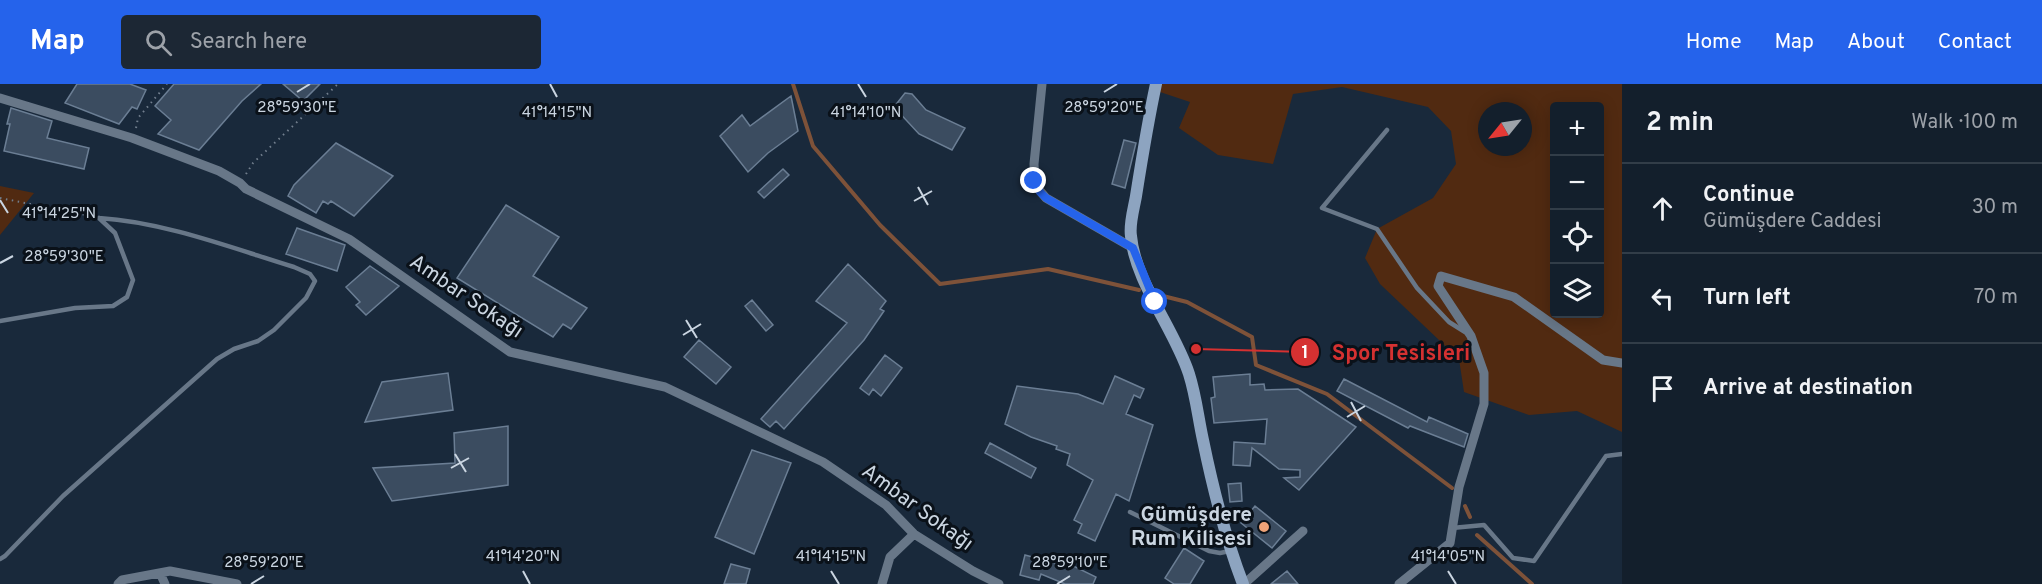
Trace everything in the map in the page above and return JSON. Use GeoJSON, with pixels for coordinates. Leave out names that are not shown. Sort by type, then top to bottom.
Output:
{"type":"FeatureCollection","features":[{"type":"Feature","properties":{"kind":"street"},"geometry":{"type":"LineString","coordinates":[[1042,84],[1034,164],[1035,185],[1046,198],[1133,248]]}},
{"type":"Feature","properties":{"kind":"street"},"geometry":{"type":"LineString","coordinates":[[1156,84],[1130,235],[1150,291],[1188,370],[1197,399],[1210,471],[1230,551],[1244,584],[1303,531]]}},
{"type":"Feature","properties":{"kind":"street","name":"Ambar Sokağı"},"geometry":{"type":"LineString","coordinates":[[0,98],[132,138],[219,171],[246,189],[349,239],[510,352],[664,387],[823,462],[886,505],[914,534],[973,571],[999,584]]}},
{"type":"Feature","properties":{"kind":"street"},"geometry":{"type":"LineString","coordinates":[[1399,584],[1450,543],[1459,487],[1484,404],[1484,373],[1471,336],[1438,286],[1441,276],[1514,297],[1603,360],[1622,363]]}},
{"type":"Feature","properties":{"kind":"street"},"geometry":{"type":"LineString","coordinates":[[882,584],[890,557],[914,534]]}},
{"type":"Feature","properties":{"kind":"street"},"geometry":{"type":"LineString","coordinates":[[118,584],[122,580],[170,571],[237,584]]}},
{"type":"Feature","properties":{"kind":"street"},"geometry":{"type":"LineString","coordinates":[[160,573],[165,584]]}},
{"type":"Feature","properties":{"kind":"lane"},"geometry":{"type":"LineString","coordinates":[[1387,130],[1322,208],[1377,229],[1417,288],[1449,322],[1471,336]]}},
{"type":"Feature","properties":{"kind":"lane"},"geometry":{"type":"LineString","coordinates":[[0,321],[75,308],[113,306],[128,297],[133,280],[115,233],[99,218]]}},
{"type":"Feature","properties":{"kind":"lane"},"geometry":{"type":"LineString","coordinates":[[0,559],[63,496],[217,359],[234,349],[258,341],[274,330],[306,298],[315,281],[310,274],[294,267],[184,234],[115,219],[99,218]]}},
{"type":"Feature","properties":{"kind":"lane"},"geometry":{"type":"LineString","coordinates":[[1452,528],[1484,525],[1513,558],[1534,561],[1606,456],[1622,453]]}},
{"type":"Feature","properties":{"kind":"lane"},"geometry":{"type":"LineString","coordinates":[[1130,512],[1209,551],[1220,553],[1230,551]]}},
{"type":"Feature","properties":{"kind":"path"},"geometry":{"type":"LineString","coordinates":[[132,138],[138,118],[167,84]]}},
{"type":"Feature","properties":{"kind":"path"},"geometry":{"type":"LineString","coordinates":[[240,183],[253,163],[338,84]]}},
{"type":"Feature","properties":{"kind":"path"},"geometry":{"type":"LineString","coordinates":[[0,198],[99,218]]}},
{"type":"Feature","properties":{"kind":"shaded area"},"geometry":{"type":"Polygon","coordinates":[[[1162,84],[1622,84],[1622,432],[1577,411],[1529,415],[1464,392],[1459,359],[1380,284],[1365,258],[1377,229],[1433,198],[1456,164],[1451,131],[1428,107],[1342,87],[1293,94],[1273,164],[1218,155],[1179,128],[1190,102],[1160,92],[1162,84]]]}},
{"type":"Feature","properties":{"kind":"shaded area"},"geometry":{"type":"Polygon","coordinates":[[[0,186],[34,193],[0,235],[0,186]]]}},
{"type":"Feature","properties":{"kind":"building"},"geometry":{"type":"Polygon","coordinates":[[[77,84],[130,84],[146,90],[137,109],[132,107],[119,124],[65,103],[77,84]]]}},
{"type":"Feature","properties":{"kind":"building"},"geometry":{"type":"Polygon","coordinates":[[[174,84],[261,84],[242,101],[199,150],[158,134],[171,120],[155,106],[174,84]]]}},
{"type":"Feature","properties":{"kind":"building"},"geometry":{"type":"Polygon","coordinates":[[[283,84],[320,84],[303,101],[283,84]]]}},
{"type":"Feature","properties":{"kind":"building"},"geometry":{"type":"Polygon","coordinates":[[[905,93],[912,94],[926,110],[965,128],[952,150],[919,134],[894,107],[905,93]]]}},
{"type":"Feature","properties":{"kind":"building"},"geometry":{"type":"Polygon","coordinates":[[[791,96],[798,131],[768,153],[748,172],[720,136],[742,115],[750,126],[791,96]]]}},
{"type":"Feature","properties":{"kind":"building"},"geometry":{"type":"Polygon","coordinates":[[[11,108],[52,121],[47,138],[89,148],[84,169],[4,151],[11,108]]]}},
{"type":"Feature","properties":{"kind":"building"},"geometry":{"type":"Polygon","coordinates":[[[1124,140],[1136,143],[1125,188],[1112,184],[1124,140]]]}},
{"type":"Feature","properties":{"kind":"building"},"geometry":{"type":"Polygon","coordinates":[[[336,143],[393,176],[354,216],[331,201],[328,204],[323,201],[316,213],[288,196],[294,185],[336,143]]]}},
{"type":"Feature","properties":{"kind":"building"},"geometry":{"type":"Polygon","coordinates":[[[783,169],[789,175],[764,198],[758,192],[783,169]]]}},
{"type":"Feature","properties":{"kind":"building"},"geometry":{"type":"Polygon","coordinates":[[[506,205],[559,237],[533,276],[587,308],[571,329],[563,324],[553,337],[457,278],[506,205]]]}},
{"type":"Feature","properties":{"kind":"building"},"geometry":{"type":"Polygon","coordinates":[[[297,228],[345,245],[337,271],[286,254],[297,228]]]}},
{"type":"Feature","properties":{"kind":"building"},"geometry":{"type":"Polygon","coordinates":[[[848,264],[886,301],[880,309],[884,311],[864,340],[784,429],[776,421],[770,427],[761,419],[847,323],[816,301],[848,264]]]}},
{"type":"Feature","properties":{"kind":"building"},"geometry":{"type":"Polygon","coordinates":[[[370,266],[399,286],[366,315],[356,305],[360,302],[346,287],[370,266]]]}},
{"type":"Feature","properties":{"kind":"building"},"geometry":{"type":"Polygon","coordinates":[[[752,300],[773,325],[766,331],[745,306],[752,300]]]}},
{"type":"Feature","properties":{"kind":"building"},"geometry":{"type":"Polygon","coordinates":[[[699,340],[731,367],[716,384],[684,357],[699,340]]]}},
{"type":"Feature","properties":{"kind":"building"},"geometry":{"type":"Polygon","coordinates":[[[885,355],[902,368],[881,396],[873,389],[869,395],[860,388],[885,355]]]}},
{"type":"Feature","properties":{"kind":"building"},"geometry":{"type":"Polygon","coordinates":[[[448,373],[453,410],[365,422],[382,382],[448,373]]]}},
{"type":"Feature","properties":{"kind":"building"},"geometry":{"type":"Polygon","coordinates":[[[1250,374],[1250,385],[1264,384],[1265,390],[1298,389],[1356,427],[1299,490],[1284,478],[1300,477],[1300,470],[1279,469],[1252,448],[1250,466],[1233,465],[1234,442],[1265,444],[1267,419],[1214,423],[1211,398],[1215,397],[1213,377],[1250,374]]]}},
{"type":"Feature","properties":{"kind":"building"},"geometry":{"type":"Polygon","coordinates":[[[1115,376],[1144,389],[1140,398],[1134,395],[1126,414],[1153,425],[1129,501],[1116,494],[1095,541],[1078,533],[1082,524],[1074,520],[1093,480],[1067,465],[1070,454],[1056,449],[1057,446],[1031,437],[1005,424],[1017,386],[1078,394],[1103,404],[1115,376]]]}},
{"type":"Feature","properties":{"kind":"building"},"geometry":{"type":"Polygon","coordinates":[[[1344,379],[1427,422],[1429,417],[1468,434],[1464,447],[1410,426],[1408,428],[1337,391],[1344,379]]]}},
{"type":"Feature","properties":{"kind":"building"},"geometry":{"type":"Polygon","coordinates":[[[508,426],[508,485],[392,501],[373,468],[455,463],[454,433],[508,426]]]}},
{"type":"Feature","properties":{"kind":"building"},"geometry":{"type":"Polygon","coordinates":[[[990,443],[1036,468],[1031,478],[985,453],[990,443]]]}},
{"type":"Feature","properties":{"kind":"building"},"geometry":{"type":"Polygon","coordinates":[[[752,450],[791,463],[754,554],[715,537],[752,450]]]}},
{"type":"Feature","properties":{"kind":"building"},"geometry":{"type":"Polygon","coordinates":[[[1241,483],[1242,501],[1230,502],[1228,484],[1241,483]]]}},
{"type":"Feature","properties":{"kind":"building","name":"Gümüşdere Rum Kilisesi"},"geometry":{"type":"Polygon","coordinates":[[[1255,506],[1286,531],[1272,548],[1241,523],[1255,506]]]}},
{"type":"Feature","properties":{"kind":"building"},"geometry":{"type":"Polygon","coordinates":[[[1184,548],[1204,561],[1190,584],[1174,584],[1165,578],[1184,548]]]}},
{"type":"Feature","properties":{"kind":"building"},"geometry":{"type":"Polygon","coordinates":[[[1025,555],[1055,563],[1057,558],[1096,577],[1093,584],[1065,584],[1041,574],[1039,580],[1020,575],[1025,555]]]}},
{"type":"Feature","properties":{"kind":"building"},"geometry":{"type":"Polygon","coordinates":[[[731,564],[750,569],[746,584],[724,584],[731,564]]]}},
{"type":"Feature","properties":{"kind":"building"},"geometry":{"type":"Polygon","coordinates":[[[1287,571],[1298,584],[1271,584],[1287,571]]]}},
{"type":"Feature","properties":{"kind":"waterway"},"geometry":{"type":"LineString","coordinates":[[793,84],[813,146],[880,225],[940,284],[1048,269],[1139,290]]}},
{"type":"Feature","properties":{"kind":"waterway"},"geometry":{"type":"LineString","coordinates":[[1163,296],[1187,302],[1252,337],[1256,365],[1327,394],[1452,488]]}},
{"type":"Feature","properties":{"kind":"waterway"},"geometry":{"type":"LineString","coordinates":[[1465,506],[1470,517]]}},
{"type":"Feature","properties":{"kind":"waterway"},"geometry":{"type":"LineString","coordinates":[[1477,535],[1532,584]]}},
{"type":"Feature","properties":{"kind":"place","name":"Spor Tesisleri"},"geometry":{"type":"Point","coordinates":[1196,349]}},
{"type":"Feature","properties":{"kind":"place","name":"Gümüşdere Rum Kilisesi"},"geometry":{"type":"Point","coordinates":[1264,527]}},
{"type":"Feature","properties":{"kind":"route"},"geometry":{"type":"LineString","coordinates":[[1034,181],[1046,198],[1133,248],[1155,302]]}}]}
